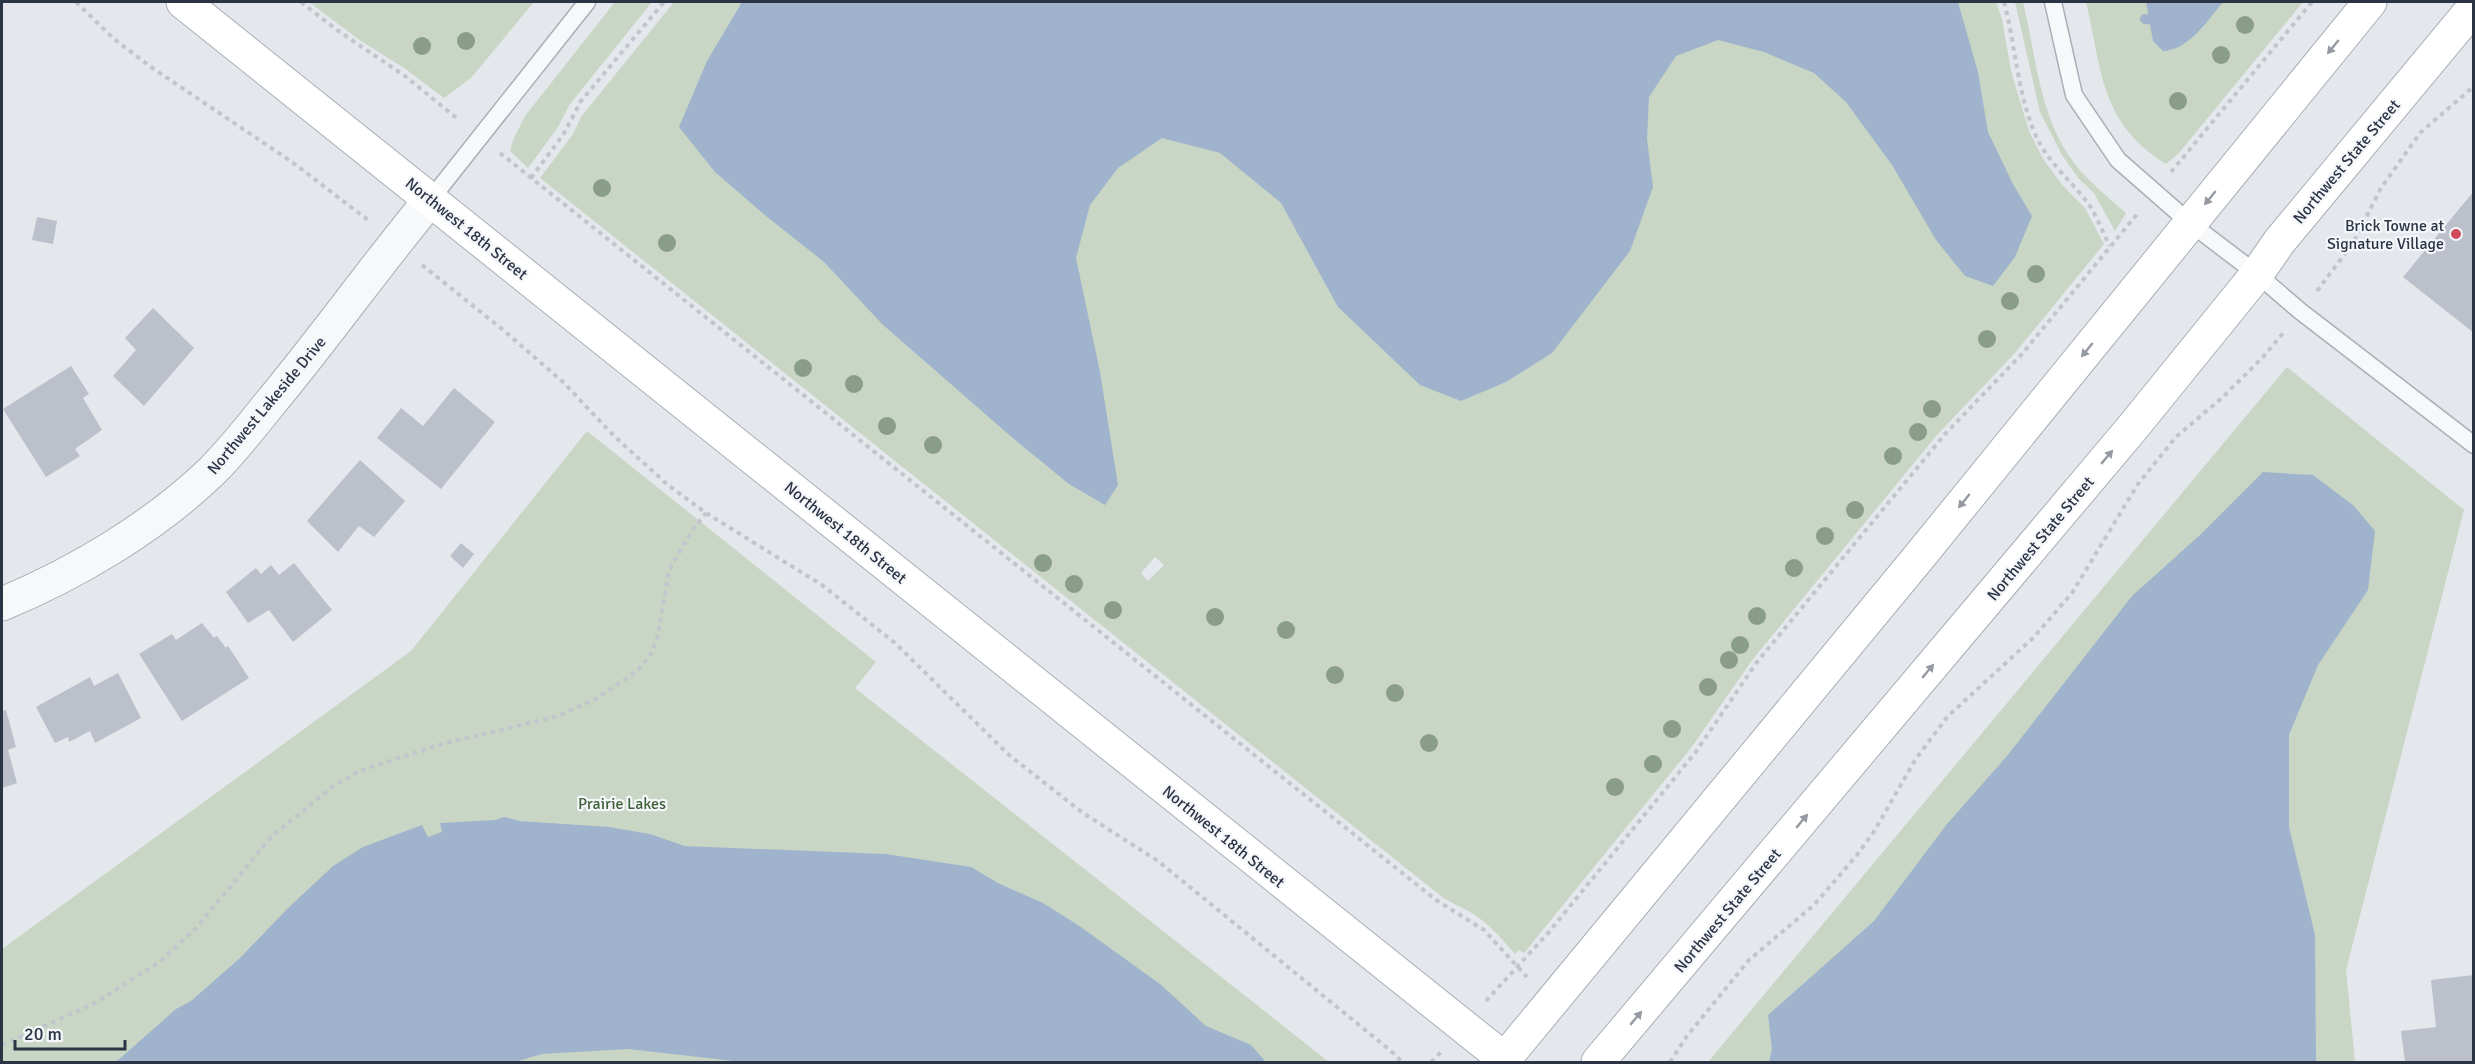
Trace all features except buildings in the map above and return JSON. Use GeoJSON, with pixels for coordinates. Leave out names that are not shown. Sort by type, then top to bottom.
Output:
{"type":"FeatureCollection","features":[{"type":"Feature","properties":{"kind":"main road","name":"Northwest 18th Street"},"geometry":{"type":"LineString","coordinates":[[183,2],[1505,1061]]}},
{"type":"Feature","properties":{"kind":"main road"},"geometry":{"type":"LineString","coordinates":[[1505,1061],[1919,557],[2370,2]]}},
{"type":"Feature","properties":{"kind":"main road","name":"Northwest State Street"},"geometry":{"type":"LineString","coordinates":[[1598,1062],[2133,427],[2257,274],[2279,242],[2474,7]]}},
{"type":"Feature","properties":{"kind":"street","name":"Northwest Lakeside Drive"},"geometry":{"type":"LineString","coordinates":[[2,604],[31,592],[129,536],[212,471],[317,347],[431,199]]}},
{"type":"Feature","properties":{"kind":"lane"},"geometry":{"type":"LineString","coordinates":[[431,199],[587,2]]}},
{"type":"Feature","properties":{"kind":"lane"},"geometry":{"type":"LineString","coordinates":[[2053,2],[2074,95],[2118,160],[2190,223],[2474,445]]}},
{"type":"Feature","properties":{"kind":"path"},"geometry":{"type":"LineString","coordinates":[[76,2],[114,39],[291,162],[396,242],[545,366],[668,485],[706,513],[822,585],[895,643],[1009,755],[1083,813],[1158,861],[1397,1056],[1401,1062]]}},
{"type":"Feature","properties":{"kind":"path"},"geometry":{"type":"LineString","coordinates":[[301,2],[337,30],[405,76],[1426,893],[1484,930],[1516,967],[1553,1001]]}},
{"type":"Feature","properties":{"kind":"path"},"geometry":{"type":"LineString","coordinates":[[531,178],[563,135],[581,101],[664,2]]}},
{"type":"Feature","properties":{"kind":"path"},"geometry":{"type":"LineString","coordinates":[[2004,2],[2012,30],[2022,100],[2037,138],[2064,177],[2086,201],[2110,246]]}},
{"type":"Feature","properties":{"kind":"path"},"geometry":{"type":"LineString","coordinates":[[1431,1062],[1549,932],[1695,753],[1757,662],[1946,433],[2022,354],[2312,2]]}},
{"type":"Feature","properties":{"kind":"path"},"geometry":{"type":"LineString","coordinates":[[1670,1062],[1687,1036],[1749,960],[1814,905],[1857,855],[1875,830],[1915,760],[1947,716],[2032,638],[2072,593],[2138,484],[2176,437],[2223,397],[2263,357],[2353,243],[2381,188],[2420,133],[2474,86]]}},
{"type":"Feature","properties":{"kind":"path"},"geometry":{"type":"LineString","coordinates":[[2,1045],[95,1003],[161,962],[197,927],[272,836],[331,788],[359,771],[442,744],[558,716],[596,699],[639,669],[651,654],[658,635],[669,570],[691,532],[706,513]]}},
{"type":"Feature","properties":{"kind":"green space"},"geometry":{"type":"Polygon","coordinates":[[[309,2],[534,2],[471,78],[444,98],[309,2]]]}},
{"type":"Feature","properties":{"kind":"green space"},"geometry":{"type":"Polygon","coordinates":[[[615,2],[652,2],[570,104],[558,127],[528,168],[510,151],[525,116],[615,2]]]}},
{"type":"Feature","properties":{"kind":"green space"},"geometry":{"type":"Polygon","coordinates":[[[674,2],[1996,2],[2002,19],[2011,71],[2029,131],[2043,159],[2063,186],[2085,208],[2104,244],[2015,353],[1937,435],[1753,659],[1691,748],[1524,953],[1519,950],[1515,954],[1483,921],[1441,896],[540,178],[573,134],[581,117],[674,2]],[[1155,557],[1141,573],[1148,581],[1164,565],[1155,557]]]}},
{"type":"Feature","properties":{"kind":"green space"},"geometry":{"type":"Polygon","coordinates":[[[2015,2],[2023,2],[2041,89],[2055,131],[2079,169],[2126,213],[2115,231],[2094,193],[2079,179],[2062,155],[2040,112],[2015,2]]]}},
{"type":"Feature","properties":{"kind":"green space"},"geometry":{"type":"Polygon","coordinates":[[[2086,2],[2303,2],[2179,153],[2166,164],[2144,148],[2127,130],[2115,112],[2101,72],[2086,2]]]}},
{"type":"Feature","properties":{"kind":"green space"},"geometry":{"type":"Polygon","coordinates":[[[2287,367],[2464,510],[2346,970],[2355,1062],[1708,1062],[2287,367]]]}},
{"type":"Feature","properties":{"kind":"green space","name":"Prairie Lakes"},"geometry":{"type":"Polygon","coordinates":[[[587,431],[876,662],[855,688],[1329,1062],[2,1062],[2,949],[411,651],[587,431]]]}},
{"type":"Feature","properties":{"kind":"water"},"geometry":{"type":"Polygon","coordinates":[[[742,2],[1958,2],[1978,72],[1988,132],[2013,184],[2032,216],[2015,257],[1993,286],[1965,276],[1936,240],[1892,165],[1846,102],[1814,73],[1764,52],[1718,40],[1676,56],[1649,97],[1647,139],[1653,187],[1630,251],[1552,353],[1506,382],[1461,401],[1420,385],[1338,307],[1281,203],[1220,153],[1162,138],[1118,168],[1090,205],[1076,258],[1100,372],[1118,485],[1105,505],[1069,484],[882,324],[824,262],[715,172],[679,127],[707,61],[742,2]]]}},
{"type":"Feature","properties":{"kind":"water"},"geometry":{"type":"Polygon","coordinates":[[[2146,2],[2223,2],[2189,40],[2163,51],[2153,41],[2146,2]]]}},
{"type":"Feature","properties":{"kind":"water"},"geometry":{"type":"Polygon","coordinates":[[[2263,472],[2313,475],[2354,506],[2375,531],[2368,590],[2318,665],[2289,735],[2289,827],[2315,935],[2316,1062],[1769,1062],[1772,1049],[1768,1015],[1874,921],[1947,824],[2007,756],[2132,596],[2201,534],[2263,472]]]}},
{"type":"Feature","properties":{"kind":"water"},"geometry":{"type":"Polygon","coordinates":[[[504,817],[520,821],[609,827],[650,834],[685,846],[886,854],[971,867],[998,883],[1043,903],[1078,925],[1160,984],[1206,1026],[1251,1045],[1266,1062],[743,1062],[628,1049],[542,1054],[515,1062],[116,1062],[176,1009],[191,1001],[240,958],[333,866],[363,847],[422,825],[428,837],[442,832],[440,823],[495,820],[504,817]]]}},
{"type":"Feature","properties":{"kind":"waterway"},"geometry":{"type":"LineString","coordinates":[[2145,19],[2160,17],[2179,2]]}},
{"type":"Feature","properties":{"kind":"place","name":"Brick Towne at Signature Village"},"geometry":{"type":"Point","coordinates":[2456,234]}}]}
